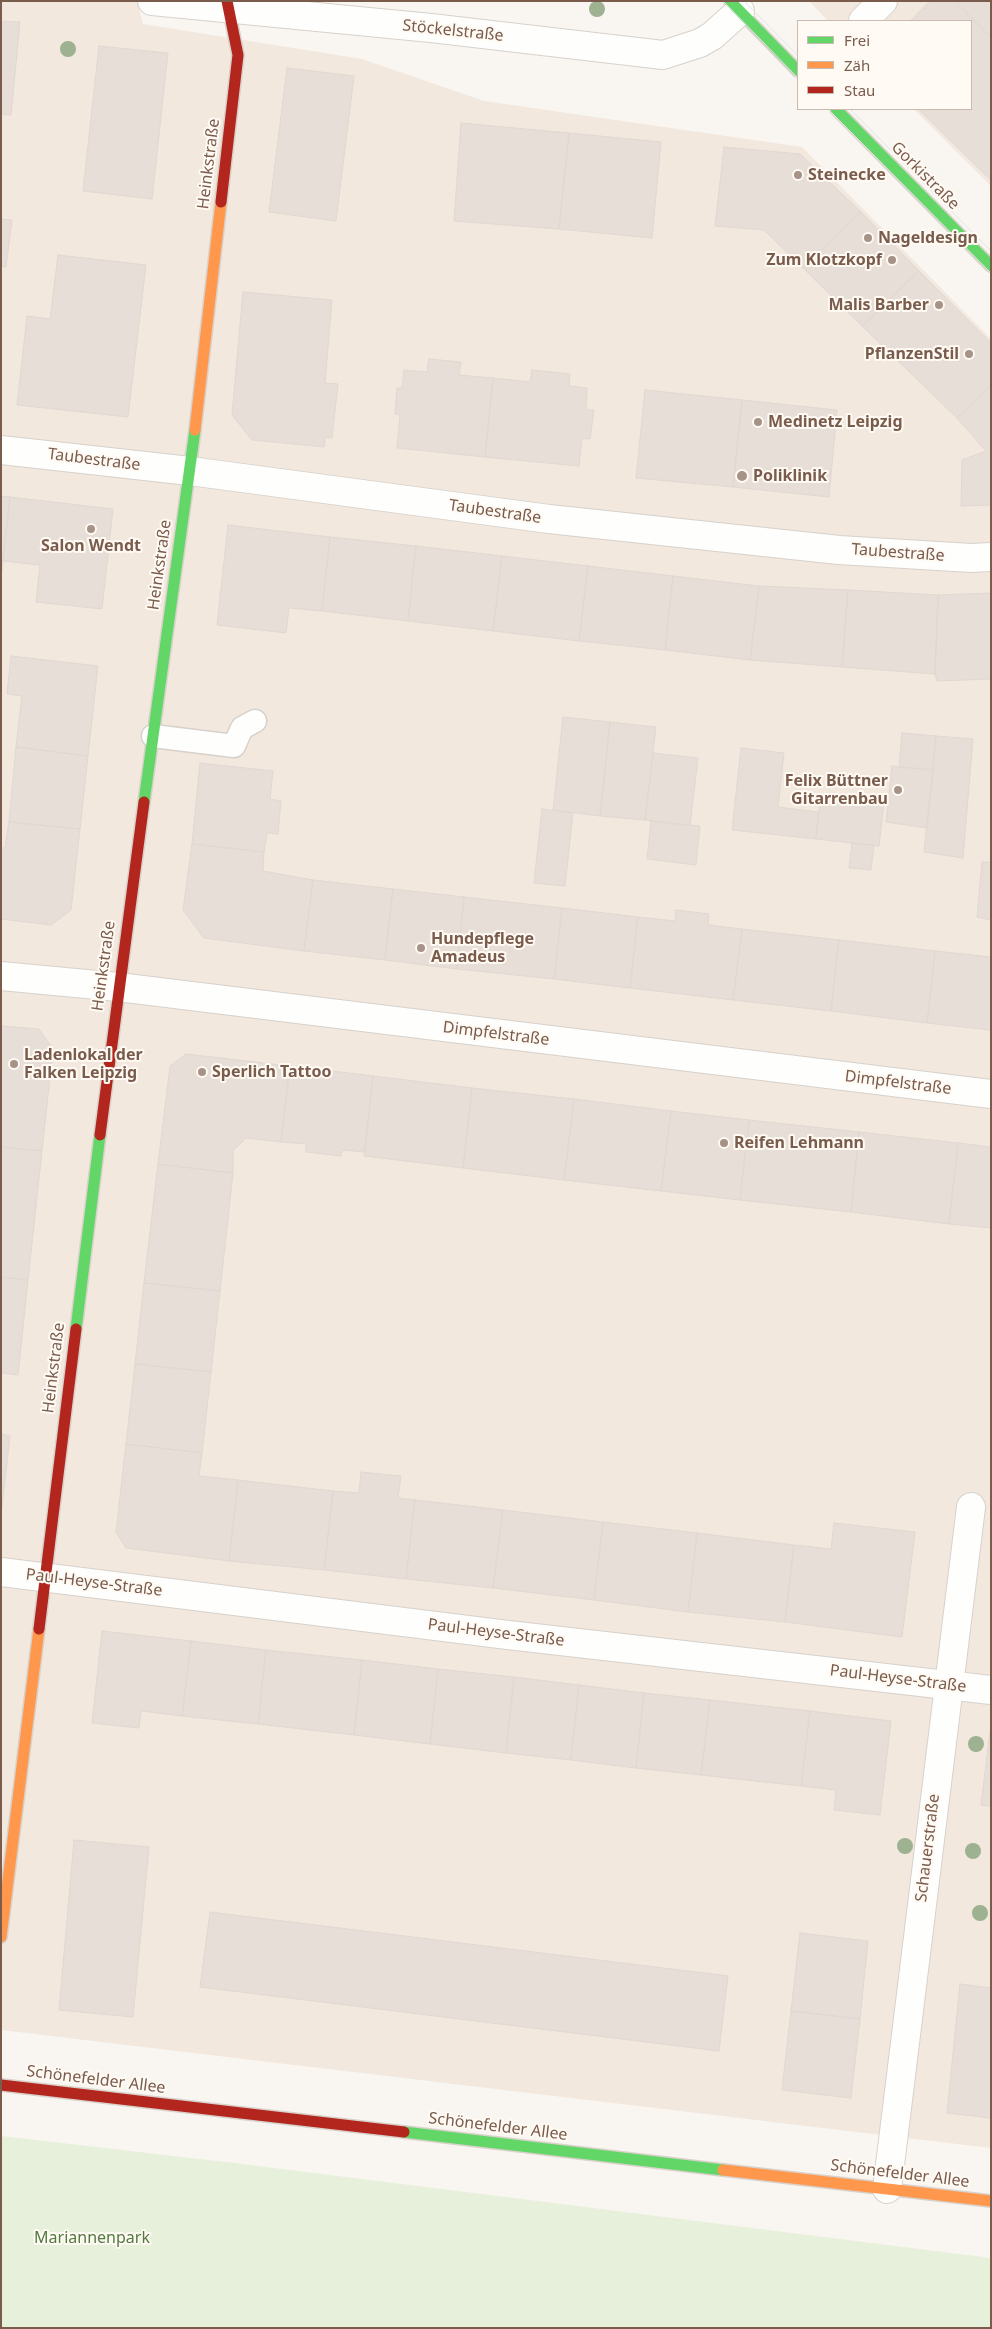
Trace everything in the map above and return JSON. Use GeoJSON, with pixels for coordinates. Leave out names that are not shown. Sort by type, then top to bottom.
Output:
{"type":"FeatureCollection","features":[{"type":"Feature","properties":{"kind":"street","name":"Stöckelstraße"},"geometry":{"type":"LineString","coordinates":[[152,1],[228,5],[663,55],[700,43],[712,36],[735,6]]}},
{"type":"Feature","properties":{"kind":"street"},"geometry":{"type":"LineString","coordinates":[[864,20],[883,1]]}},
{"type":"Feature","properties":{"kind":"street","name":"Heinkstraße"},"geometry":{"type":"LineString","coordinates":[[1,1937],[118,987],[190,472],[238,55],[228,5]]}},
{"type":"Feature","properties":{"kind":"street"},"geometry":{"type":"LineString","coordinates":[[735,6],[797,70]]}},
{"type":"Feature","properties":{"kind":"street","name":"Gorkistraße"},"geometry":{"type":"LineString","coordinates":[[837,110],[991,266]]}},
{"type":"Feature","properties":{"kind":"street","name":"Taubestraße"},"geometry":{"type":"LineString","coordinates":[[1,450],[190,472],[549,519],[839,550],[991,557]]}},
{"type":"Feature","properties":{"kind":"street","name":"Dimpfelstraße"},"geometry":{"type":"LineString","coordinates":[[1,976],[118,987],[991,1094]]}},
{"type":"Feature","properties":{"kind":"street","name":"Schauerstraße"},"geometry":{"type":"LineString","coordinates":[[886,2189],[971,1508]]}},
{"type":"Feature","properties":{"kind":"street","name":"Paul-Heyse-Straße"},"geometry":{"type":"LineString","coordinates":[[1,1572],[508,1635],[991,1690]]}},
{"type":"Feature","properties":{"kind":"street","name":"Schönefelder Allee"},"geometry":{"type":"LineString","coordinates":[[1,2085],[991,2201]]}},
{"type":"Feature","properties":{"kind":"lane"},"geometry":{"type":"LineString","coordinates":[[152,736],[234,746],[242,728],[256,721]]}},
{"type":"Feature","properties":{"kind":"shaded area"},"geometry":{"type":"Polygon","coordinates":[[[1,1],[137,1],[143,24],[362,59],[484,101],[802,147],[991,339],[991,2148],[1,2030],[1,1]]]}},
{"type":"Feature","properties":{"kind":"shaded area"},"geometry":{"type":"Polygon","coordinates":[[[809,1],[991,1],[991,186],[915,110],[972,110],[972,20],[827,20],[809,1]]]}},
{"type":"Feature","properties":{"kind":"green space","name":"Mariannenpark"},"geometry":{"type":"Polygon","coordinates":[[[1,2136],[234,2163],[991,2258],[991,2328],[1,2328],[1,2136]]]}},
{"type":"Feature","properties":{"kind":"building"},"geometry":{"type":"Polygon","coordinates":[[[930,1],[955,1],[991,38],[991,180],[919,110],[972,110],[972,20],[911,20],[930,1]]]}},
{"type":"Feature","properties":{"kind":"building"},"geometry":{"type":"Polygon","coordinates":[[[955,1],[991,1],[991,38],[955,1]]]}},
{"type":"Feature","properties":{"kind":"building"},"geometry":{"type":"Polygon","coordinates":[[[1,21],[20,22],[11,115],[1,114],[1,21]]]}},
{"type":"Feature","properties":{"kind":"building"},"geometry":{"type":"Polygon","coordinates":[[[99,46],[168,53],[152,199],[83,191],[99,46]]]}},
{"type":"Feature","properties":{"kind":"building"},"geometry":{"type":"Polygon","coordinates":[[[287,68],[354,76],[336,221],[269,212],[287,68]]]}},
{"type":"Feature","properties":{"kind":"building"},"geometry":{"type":"Polygon","coordinates":[[[461,123],[569,133],[559,229],[454,221],[461,123]]]}},
{"type":"Feature","properties":{"kind":"building"},"geometry":{"type":"Polygon","coordinates":[[[569,133],[661,142],[652,238],[559,229],[569,133]]]}},
{"type":"Feature","properties":{"kind":"building"},"geometry":{"type":"Polygon","coordinates":[[[724,147],[800,154],[861,212],[803,268],[764,230],[715,226],[724,147]]]}},
{"type":"Feature","properties":{"kind":"building"},"geometry":{"type":"Polygon","coordinates":[[[861,212],[919,271],[862,326],[803,268],[861,212]]]}},
{"type":"Feature","properties":{"kind":"building"},"geometry":{"type":"Polygon","coordinates":[[[1,219],[12,220],[6,267],[1,266],[1,219]]]}},
{"type":"Feature","properties":{"kind":"building"},"geometry":{"type":"Polygon","coordinates":[[[58,255],[146,265],[128,417],[17,405],[27,316],[50,319],[58,255]]]}},
{"type":"Feature","properties":{"kind":"building"},"geometry":{"type":"Polygon","coordinates":[[[919,271],[991,343],[991,385],[957,418],[862,326],[919,271]]]}},
{"type":"Feature","properties":{"kind":"building"},"geometry":{"type":"Polygon","coordinates":[[[243,292],[332,300],[325,383],[338,384],[332,438],[325,437],[324,447],[252,440],[232,415],[243,292]]]}},
{"type":"Feature","properties":{"kind":"building"},"geometry":{"type":"Polygon","coordinates":[[[429,359],[461,362],[459,375],[493,378],[485,457],[397,448],[400,415],[395,414],[397,388],[402,388],[404,370],[427,372],[429,359]]]}},
{"type":"Feature","properties":{"kind":"building"},"geometry":{"type":"Polygon","coordinates":[[[532,370],[570,374],[569,386],[587,388],[586,410],[594,410],[590,439],[582,438],[579,466],[485,457],[493,378],[530,382],[532,370]]]}},
{"type":"Feature","properties":{"kind":"building"},"geometry":{"type":"Polygon","coordinates":[[[991,385],[991,505],[961,506],[962,460],[986,451],[957,418],[991,385]]]}},
{"type":"Feature","properties":{"kind":"building"},"geometry":{"type":"Polygon","coordinates":[[[645,390],[742,400],[733,487],[636,478],[645,390]]]}},
{"type":"Feature","properties":{"kind":"building"},"geometry":{"type":"Polygon","coordinates":[[[742,400],[837,410],[829,497],[733,487],[742,400]]]}},
{"type":"Feature","properties":{"kind":"building"},"geometry":{"type":"Polygon","coordinates":[[[1,496],[10,497],[1,579],[1,496]]]}},
{"type":"Feature","properties":{"kind":"building"},"geometry":{"type":"Polygon","coordinates":[[[10,497],[113,509],[102,609],[36,602],[40,565],[3,561],[10,497]]]}},
{"type":"Feature","properties":{"kind":"building"},"geometry":{"type":"Polygon","coordinates":[[[228,525],[330,537],[322,611],[289,608],[286,633],[217,625],[228,525]]]}},
{"type":"Feature","properties":{"kind":"building"},"geometry":{"type":"Polygon","coordinates":[[[330,537],[416,546],[408,621],[322,611],[330,537]]]}},
{"type":"Feature","properties":{"kind":"building"},"geometry":{"type":"Polygon","coordinates":[[[416,546],[502,556],[493,631],[408,621],[416,546]]]}},
{"type":"Feature","properties":{"kind":"building"},"geometry":{"type":"Polygon","coordinates":[[[502,556],[588,566],[579,641],[493,631],[502,556]]]}},
{"type":"Feature","properties":{"kind":"building"},"geometry":{"type":"Polygon","coordinates":[[[588,566],[673,576],[665,650],[579,641],[588,566]]]}},
{"type":"Feature","properties":{"kind":"building"},"geometry":{"type":"Polygon","coordinates":[[[673,576],[759,586],[750,660],[665,650],[673,576]]]}},
{"type":"Feature","properties":{"kind":"building"},"geometry":{"type":"Polygon","coordinates":[[[759,586],[848,590],[842,667],[750,660],[759,586]]]}},
{"type":"Feature","properties":{"kind":"building"},"geometry":{"type":"Polygon","coordinates":[[[848,590],[938,595],[935,674],[842,667],[848,590]]]}},
{"type":"Feature","properties":{"kind":"building"},"geometry":{"type":"Polygon","coordinates":[[[991,593],[991,679],[937,681],[935,674],[938,595],[991,593]]]}},
{"type":"Feature","properties":{"kind":"building"},"geometry":{"type":"Polygon","coordinates":[[[11,656],[98,666],[88,756],[16,747],[22,696],[7,694],[11,656]]]}},
{"type":"Feature","properties":{"kind":"building"},"geometry":{"type":"Polygon","coordinates":[[[563,717],[610,722],[600,816],[553,810],[563,717]]]}},
{"type":"Feature","properties":{"kind":"building"},"geometry":{"type":"Polygon","coordinates":[[[610,722],[656,727],[645,820],[600,816],[610,722]]]}},
{"type":"Feature","properties":{"kind":"building"},"geometry":{"type":"Polygon","coordinates":[[[902,733],[936,736],[933,770],[899,767],[902,733]]]}},
{"type":"Feature","properties":{"kind":"building"},"geometry":{"type":"Polygon","coordinates":[[[936,736],[973,739],[963,858],[924,852],[936,736]]]}},
{"type":"Feature","properties":{"kind":"building"},"geometry":{"type":"Polygon","coordinates":[[[16,747],[88,756],[80,829],[9,822],[16,747]]]}},
{"type":"Feature","properties":{"kind":"building"},"geometry":{"type":"Polygon","coordinates":[[[741,748],[784,753],[778,807],[818,812],[816,839],[732,830],[741,748]]]}},
{"type":"Feature","properties":{"kind":"building"},"geometry":{"type":"Polygon","coordinates":[[[653,753],[698,758],[690,826],[645,820],[653,753]]]}},
{"type":"Feature","properties":{"kind":"building"},"geometry":{"type":"Polygon","coordinates":[[[200,763],[273,771],[270,799],[281,801],[278,834],[267,833],[264,852],[192,844],[200,763]]]}},
{"type":"Feature","properties":{"kind":"building"},"geometry":{"type":"Polygon","coordinates":[[[892,766],[933,770],[927,828],[886,822],[892,766]]]}},
{"type":"Feature","properties":{"kind":"building"},"geometry":{"type":"Polygon","coordinates":[[[821,795],[884,802],[879,846],[816,839],[821,795]]]}},
{"type":"Feature","properties":{"kind":"building"},"geometry":{"type":"Polygon","coordinates":[[[542,809],[573,813],[565,886],[534,883],[542,809]]]}},
{"type":"Feature","properties":{"kind":"building"},"geometry":{"type":"Polygon","coordinates":[[[651,821],[700,826],[696,865],[647,859],[651,821]]]}},
{"type":"Feature","properties":{"kind":"building"},"geometry":{"type":"Polygon","coordinates":[[[9,822],[80,829],[71,910],[51,925],[1,919],[1,848],[5,848],[9,822]]]}},
{"type":"Feature","properties":{"kind":"building"},"geometry":{"type":"Polygon","coordinates":[[[852,843],[874,845],[871,870],[849,868],[852,843]]]}},
{"type":"Feature","properties":{"kind":"building"},"geometry":{"type":"Polygon","coordinates":[[[192,844],[264,852],[263,871],[313,880],[304,951],[204,938],[183,910],[192,844]]]}},
{"type":"Feature","properties":{"kind":"building"},"geometry":{"type":"Polygon","coordinates":[[[982,862],[991,862],[991,920],[977,917],[982,862]]]}},
{"type":"Feature","properties":{"kind":"building"},"geometry":{"type":"Polygon","coordinates":[[[313,880],[393,889],[385,960],[304,951],[313,880]]]}},
{"type":"Feature","properties":{"kind":"building"},"geometry":{"type":"Polygon","coordinates":[[[393,889],[464,897],[457,969],[385,960],[393,889]]]}},
{"type":"Feature","properties":{"kind":"building"},"geometry":{"type":"Polygon","coordinates":[[[464,897],[562,908],[554,979],[457,969],[464,897]]]}},
{"type":"Feature","properties":{"kind":"building"},"geometry":{"type":"Polygon","coordinates":[[[562,908],[638,917],[630,988],[554,979],[562,908]]]}},
{"type":"Feature","properties":{"kind":"building"},"geometry":{"type":"Polygon","coordinates":[[[676,910],[709,914],[708,925],[742,929],[733,1000],[630,988],[638,917],[675,921],[676,910]]]}},
{"type":"Feature","properties":{"kind":"building"},"geometry":{"type":"Polygon","coordinates":[[[742,929],[839,940],[831,1011],[733,1000],[742,929]]]}},
{"type":"Feature","properties":{"kind":"building"},"geometry":{"type":"Polygon","coordinates":[[[839,940],[935,951],[927,1023],[831,1011],[839,940]]]}},
{"type":"Feature","properties":{"kind":"building"},"geometry":{"type":"Polygon","coordinates":[[[935,951],[991,957],[991,1030],[927,1023],[935,951]]]}},
{"type":"Feature","properties":{"kind":"building"},"geometry":{"type":"Polygon","coordinates":[[[1,1026],[39,1029],[53,1049],[42,1151],[1,1147],[1,1026]]]}},
{"type":"Feature","properties":{"kind":"building"},"geometry":{"type":"Polygon","coordinates":[[[186,1054],[290,1066],[281,1142],[246,1138],[233,1151],[233,1173],[158,1164],[170,1066],[186,1054]]]}},
{"type":"Feature","properties":{"kind":"building"},"geometry":{"type":"Polygon","coordinates":[[[290,1066],[373,1076],[365,1152],[342,1150],[341,1156],[306,1152],[306,1144],[281,1142],[290,1066]]]}},
{"type":"Feature","properties":{"kind":"building"},"geometry":{"type":"Polygon","coordinates":[[[373,1076],[472,1088],[463,1168],[364,1156],[373,1076]]]}},
{"type":"Feature","properties":{"kind":"building"},"geometry":{"type":"Polygon","coordinates":[[[472,1088],[574,1099],[564,1180],[463,1168],[472,1088]]]}},
{"type":"Feature","properties":{"kind":"building"},"geometry":{"type":"Polygon","coordinates":[[[574,1099],[671,1111],[661,1191],[564,1180],[574,1099]]]}},
{"type":"Feature","properties":{"kind":"building"},"geometry":{"type":"Polygon","coordinates":[[[671,1111],[749,1120],[740,1200],[661,1191],[671,1111]]]}},
{"type":"Feature","properties":{"kind":"building"},"geometry":{"type":"Polygon","coordinates":[[[749,1120],[859,1132],[851,1212],[740,1200],[749,1120]]]}},
{"type":"Feature","properties":{"kind":"building"},"geometry":{"type":"Polygon","coordinates":[[[859,1132],[958,1143],[949,1224],[851,1212],[859,1132]]]}},
{"type":"Feature","properties":{"kind":"building"},"geometry":{"type":"Polygon","coordinates":[[[958,1143],[991,1147],[991,1228],[949,1224],[958,1143]]]}},
{"type":"Feature","properties":{"kind":"building"},"geometry":{"type":"Polygon","coordinates":[[[1,1147],[42,1151],[28,1280],[1,1277],[1,1147]]]}},
{"type":"Feature","properties":{"kind":"building"},"geometry":{"type":"Polygon","coordinates":[[[158,1164],[233,1173],[220,1291],[144,1283],[158,1164]]]}},
{"type":"Feature","properties":{"kind":"building"},"geometry":{"type":"Polygon","coordinates":[[[1,1277],[28,1280],[18,1375],[1,1373],[1,1277]]]}},
{"type":"Feature","properties":{"kind":"building"},"geometry":{"type":"Polygon","coordinates":[[[144,1283],[220,1291],[211,1372],[135,1364],[144,1283]]]}},
{"type":"Feature","properties":{"kind":"building"},"geometry":{"type":"Polygon","coordinates":[[[135,1364],[211,1372],[202,1453],[126,1444],[135,1364]]]}},
{"type":"Feature","properties":{"kind":"building"},"geometry":{"type":"Polygon","coordinates":[[[1,1434],[10,1436],[1,1516],[1,1434]]]}},
{"type":"Feature","properties":{"kind":"building"},"geometry":{"type":"Polygon","coordinates":[[[126,1444],[202,1453],[199,1476],[238,1480],[229,1561],[126,1548],[116,1532],[126,1444]]]}},
{"type":"Feature","properties":{"kind":"building"},"geometry":{"type":"Polygon","coordinates":[[[361,1472],[401,1476],[398,1498],[415,1500],[406,1579],[324,1570],[333,1491],[359,1493],[361,1472]]]}},
{"type":"Feature","properties":{"kind":"building"},"geometry":{"type":"Polygon","coordinates":[[[238,1480],[333,1491],[324,1570],[229,1561],[238,1480]]]}},
{"type":"Feature","properties":{"kind":"building"},"geometry":{"type":"Polygon","coordinates":[[[415,1500],[503,1510],[493,1588],[406,1579],[415,1500]]]}},
{"type":"Feature","properties":{"kind":"building"},"geometry":{"type":"Polygon","coordinates":[[[503,1510],[603,1522],[594,1600],[493,1588],[503,1510]]]}},
{"type":"Feature","properties":{"kind":"building"},"geometry":{"type":"Polygon","coordinates":[[[603,1522],[697,1533],[688,1612],[594,1600],[603,1522]]]}},
{"type":"Feature","properties":{"kind":"building"},"geometry":{"type":"Polygon","coordinates":[[[834,1523],[915,1532],[902,1637],[785,1622],[794,1545],[831,1549],[834,1523]]]}},
{"type":"Feature","properties":{"kind":"building"},"geometry":{"type":"Polygon","coordinates":[[[697,1533],[794,1545],[785,1622],[688,1612],[697,1533]]]}},
{"type":"Feature","properties":{"kind":"building"},"geometry":{"type":"Polygon","coordinates":[[[102,1631],[191,1641],[182,1716],[141,1711],[139,1728],[92,1723],[102,1631]]]}},
{"type":"Feature","properties":{"kind":"building"},"geometry":{"type":"Polygon","coordinates":[[[191,1641],[266,1650],[258,1724],[182,1716],[191,1641]]]}},
{"type":"Feature","properties":{"kind":"building"},"geometry":{"type":"Polygon","coordinates":[[[266,1650],[362,1660],[354,1735],[258,1724],[266,1650]]]}},
{"type":"Feature","properties":{"kind":"building"},"geometry":{"type":"Polygon","coordinates":[[[362,1660],[438,1669],[430,1744],[354,1735],[362,1660]]]}},
{"type":"Feature","properties":{"kind":"building"},"geometry":{"type":"Polygon","coordinates":[[[438,1669],[514,1677],[506,1753],[430,1744],[438,1669]]]}},
{"type":"Feature","properties":{"kind":"building"},"geometry":{"type":"Polygon","coordinates":[[[514,1677],[579,1685],[571,1760],[506,1753],[514,1677]]]}},
{"type":"Feature","properties":{"kind":"building"},"geometry":{"type":"Polygon","coordinates":[[[579,1685],[644,1693],[636,1768],[571,1760],[579,1685]]]}},
{"type":"Feature","properties":{"kind":"building"},"geometry":{"type":"Polygon","coordinates":[[[644,1693],[710,1700],[701,1775],[636,1768],[644,1693]]]}},
{"type":"Feature","properties":{"kind":"building"},"geometry":{"type":"Polygon","coordinates":[[[710,1700],[810,1711],[801,1786],[701,1775],[710,1700]]]}},
{"type":"Feature","properties":{"kind":"building"},"geometry":{"type":"Polygon","coordinates":[[[810,1711],[891,1721],[880,1815],[834,1810],[836,1790],[801,1786],[810,1711]]]}},
{"type":"Feature","properties":{"kind":"building"},"geometry":{"type":"Polygon","coordinates":[[[991,1731],[991,1806],[981,1805],[991,1731]]]}},
{"type":"Feature","properties":{"kind":"building"},"geometry":{"type":"Polygon","coordinates":[[[74,1840],[149,1847],[133,2017],[59,2010],[74,1840]]]}},
{"type":"Feature","properties":{"kind":"building"},"geometry":{"type":"Polygon","coordinates":[[[210,1912],[728,1976],[719,2051],[200,1987],[210,1912]]]}},
{"type":"Feature","properties":{"kind":"building"},"geometry":{"type":"Polygon","coordinates":[[[800,1933],[868,1941],[860,2019],[791,2011],[800,1933]]]}},
{"type":"Feature","properties":{"kind":"building"},"geometry":{"type":"Polygon","coordinates":[[[960,1984],[991,1988],[991,2118],[947,2113],[960,1984]]]}},
{"type":"Feature","properties":{"kind":"building"},"geometry":{"type":"Polygon","coordinates":[[[791,2011],[860,2019],[851,2098],[782,2090],[791,2011]]]}},
{"type":"Feature","properties":{"kind":"tram line"},"geometry":{"type":"LineString","coordinates":[[723,1],[797,77]]}},
{"type":"Feature","properties":{"kind":"tram line"},"geometry":{"type":"LineString","coordinates":[[744,1],[797,55]]}},
{"type":"Feature","properties":{"kind":"tram line"},"geometry":{"type":"LineString","coordinates":[[829,110],[991,273]]}},
{"type":"Feature","properties":{"kind":"tram line"},"geometry":{"type":"LineString","coordinates":[[851,110],[991,251]]}},
{"type":"Feature","properties":{"kind":"traffic: fast"},"geometry":{"type":"LineString","coordinates":[[730,1],[797,70]]}},
{"type":"Feature","properties":{"kind":"traffic: fast"},"geometry":{"type":"LineString","coordinates":[[837,110],[991,266]]}},
{"type":"Feature","properties":{"kind":"traffic: fast"},"geometry":{"type":"LineString","coordinates":[[144,802],[195,430]]}},
{"type":"Feature","properties":{"kind":"traffic: fast"},"geometry":{"type":"LineString","coordinates":[[76,1329],[100,1135]]}},
{"type":"Feature","properties":{"kind":"traffic: fast"},"geometry":{"type":"LineString","coordinates":[[404,2132],[723,2170]]}},
{"type":"Feature","properties":{"kind":"traffic: slow"},"geometry":{"type":"LineString","coordinates":[[195,430],[221,202]]}},
{"type":"Feature","properties":{"kind":"traffic: slow"},"geometry":{"type":"LineString","coordinates":[[1,1937],[39,1629]]}},
{"type":"Feature","properties":{"kind":"traffic: slow"},"geometry":{"type":"LineString","coordinates":[[723,2170],[991,2201]]}},
{"type":"Feature","properties":{"kind":"traffic: jam"},"geometry":{"type":"LineString","coordinates":[[221,202],[238,55],[227,1]]}},
{"type":"Feature","properties":{"kind":"traffic: jam"},"geometry":{"type":"LineString","coordinates":[[100,1135],[144,802]]}},
{"type":"Feature","properties":{"kind":"traffic: jam"},"geometry":{"type":"LineString","coordinates":[[39,1629],[76,1329]]}},
{"type":"Feature","properties":{"kind":"traffic: jam"},"geometry":{"type":"LineString","coordinates":[[1,2085],[404,2132]]}},
{"type":"Feature","properties":{"kind":"place","name":"Steinecke"},"geometry":{"type":"Point","coordinates":[798,175]}},
{"type":"Feature","properties":{"kind":"place","name":"Nageldesign"},"geometry":{"type":"Point","coordinates":[868,238]}},
{"type":"Feature","properties":{"kind":"place","name":"Zum Klotzkopf"},"geometry":{"type":"Point","coordinates":[892,260]}},
{"type":"Feature","properties":{"kind":"place","name":"Malis Barber"},"geometry":{"type":"Point","coordinates":[939,305]}},
{"type":"Feature","properties":{"kind":"place","name":"PflanzenStil"},"geometry":{"type":"Point","coordinates":[969,354]}},
{"type":"Feature","properties":{"kind":"place","name":"Medinetz Leipzig"},"geometry":{"type":"Point","coordinates":[758,422]}},
{"type":"Feature","properties":{"kind":"place","name":"Poliklinik"},"geometry":{"type":"Point","coordinates":[742,476]}},
{"type":"Feature","properties":{"kind":"place","name":"Salon Wendt"},"geometry":{"type":"Point","coordinates":[91,529]}},
{"type":"Feature","properties":{"kind":"place","name":"Felix Büttner Gitarrenbau"},"geometry":{"type":"Point","coordinates":[898,790]}},
{"type":"Feature","properties":{"kind":"place","name":"Hundepflege Amadeus"},"geometry":{"type":"Point","coordinates":[421,948]}},
{"type":"Feature","properties":{"kind":"place","name":"Ladenlokal der Falken Leipzig"},"geometry":{"type":"Point","coordinates":[14,1064]}},
{"type":"Feature","properties":{"kind":"place","name":"Sperlich Tattoo"},"geometry":{"type":"Point","coordinates":[202,1072]}},
{"type":"Feature","properties":{"kind":"place","name":"Reifen Lehmann"},"geometry":{"type":"Point","coordinates":[724,1143]}}]}
